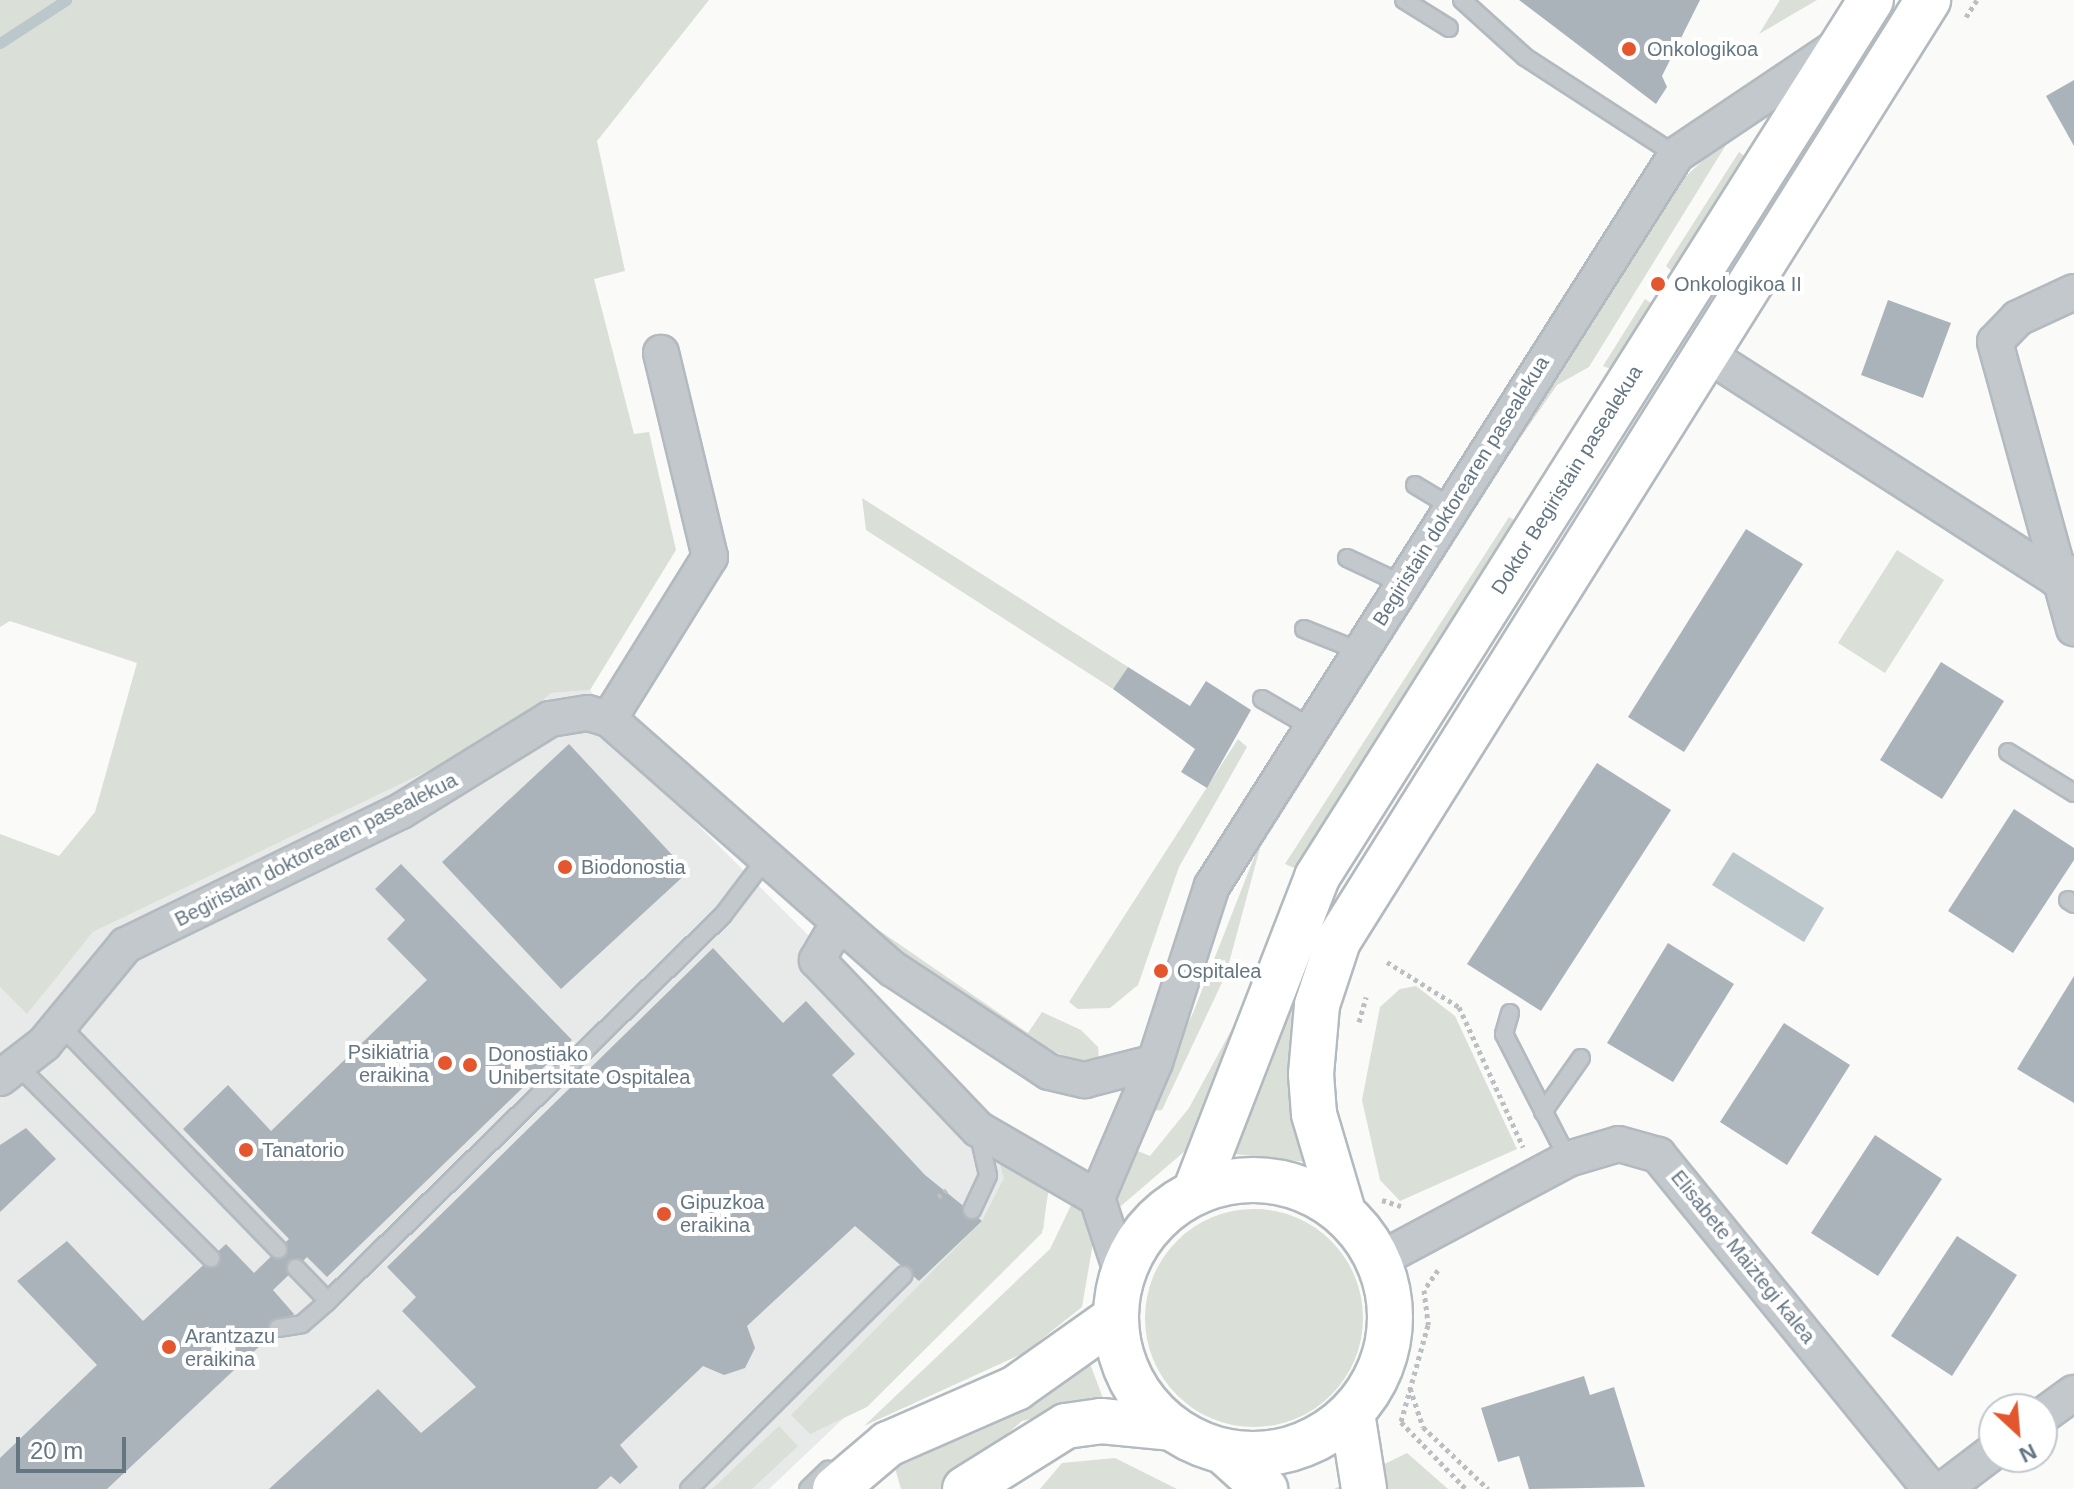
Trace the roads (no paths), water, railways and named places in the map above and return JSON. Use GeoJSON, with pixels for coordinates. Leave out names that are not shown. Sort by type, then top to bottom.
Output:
{"type":"FeatureCollection","features":[{"type":"Feature","properties":{"kind":"main road","name":"Begiristain doktorearen pasealekua"},"geometry":{"type":"LineString","coordinates":[[1844,42],[1871,0]]}},
{"type":"Feature","properties":{"kind":"main road"},"geometry":{"type":"LineString","coordinates":[[1223,1451],[1293,1449],[1352,1413],[1376,1379],[1389,1341],[1390,1300],[1379,1260],[1358,1201],[1314,1114],[1311,1074],[1317,1005],[1338,941],[1928,0]]}},
{"type":"Feature","properties":{"kind":"main road","name":"Doktor Begiristain pasealekua"},"geometry":{"type":"LineString","coordinates":[[1195,1192],[1295,920],[1844,42]]}},
{"type":"Feature","properties":{"kind":"main road"},"geometry":{"type":"LineString","coordinates":[[847,1461],[1016,1388],[1104,1328],[1122,1274],[1150,1226],[1195,1192],[1232,1181],[1271,1181],[1358,1201]]}},
{"type":"Feature","properties":{"kind":"main road"},"geometry":{"type":"LineString","coordinates":[[1104,1328],[1141,1398],[1171,1428]]}},
{"type":"Feature","properties":{"kind":"main road"},"geometry":{"type":"LineString","coordinates":[[1352,1413],[1364,1489]]}},
{"type":"Feature","properties":{"kind":"main road"},"geometry":{"type":"LineString","coordinates":[[967,1488],[1066,1426],[1101,1421],[1171,1428],[1223,1451],[1265,1489]]}},
{"type":"Feature","properties":{"kind":"street","name":"Begiristain doktorearen pasealekua"},"geometry":{"type":"LineString","coordinates":[[1097,1198],[1155,1062],[1212,886],[1450,506],[1676,155],[1844,42]]}},
{"type":"Feature","properties":{"kind":"street"},"geometry":{"type":"LineString","coordinates":[[2074,292],[2018,318],[1995,342],[2064,576],[2074,628]]}},
{"type":"Feature","properties":{"kind":"street"},"geometry":{"type":"LineString","coordinates":[[661,353],[710,557],[609,719],[764,861],[1049,1072],[1085,1080],[1155,1062]]}},
{"type":"Feature","properties":{"kind":"street"},"geometry":{"type":"LineString","coordinates":[[1705,353],[2064,576]]}},
{"type":"Feature","properties":{"kind":"street","name":"Begiristain doktorearen pasealekua"},"geometry":{"type":"LineString","coordinates":[[10,1072],[60,1025],[126,945],[401,811],[550,719],[588,713],[609,719]]}},
{"type":"Feature","properties":{"kind":"street"},"geometry":{"type":"LineString","coordinates":[[843,918],[817,960],[978,1129],[1097,1198],[1122,1274]]}},
{"type":"Feature","properties":{"kind":"street","name":"Elisabete Maiztegi kalea"},"geometry":{"type":"LineString","coordinates":[[1379,1260],[1568,1159],[1619,1144],[1658,1155],[1930,1489]]}},
{"type":"Feature","properties":{"kind":"street"},"geometry":{"type":"LineString","coordinates":[[1944,1489],[1978,1463]]}},
{"type":"Feature","properties":{"kind":"lane"},"geometry":{"type":"LineString","coordinates":[[1404,0],[1449,28]]}},
{"type":"Feature","properties":{"kind":"lane"},"geometry":{"type":"LineString","coordinates":[[1462,0],[1525,57],[1676,155]]}},
{"type":"Feature","properties":{"kind":"lane"},"geometry":{"type":"LineString","coordinates":[[1415,485],[1450,506]]}},
{"type":"Feature","properties":{"kind":"lane"},"geometry":{"type":"LineString","coordinates":[[1347,558],[1402,584]]}},
{"type":"Feature","properties":{"kind":"lane"},"geometry":{"type":"LineString","coordinates":[[1304,629],[1359,651]]}},
{"type":"Feature","properties":{"kind":"lane"},"geometry":{"type":"LineString","coordinates":[[1262,699],[1312,728]]}},
{"type":"Feature","properties":{"kind":"lane"},"geometry":{"type":"LineString","coordinates":[[2008,752],[2074,793]]}},
{"type":"Feature","properties":{"kind":"lane"},"geometry":{"type":"LineString","coordinates":[[278,1328],[302,1324],[328,1301],[723,915],[764,861]]}},
{"type":"Feature","properties":{"kind":"lane"},"geometry":{"type":"LineString","coordinates":[[1510,1013],[1504,1034],[1568,1159]]}},
{"type":"Feature","properties":{"kind":"lane"},"geometry":{"type":"LineString","coordinates":[[60,1025],[278,1249]]}},
{"type":"Feature","properties":{"kind":"lane"},"geometry":{"type":"LineString","coordinates":[[1543,1112],[1581,1058]]}},
{"type":"Feature","properties":{"kind":"lane"},"geometry":{"type":"LineString","coordinates":[[10,1072],[211,1258]]}},
{"type":"Feature","properties":{"kind":"lane"},"geometry":{"type":"LineString","coordinates":[[972,1210],[988,1175],[978,1129]]}},
{"type":"Feature","properties":{"kind":"lane"},"geometry":{"type":"LineString","coordinates":[[296,1268],[328,1301]]}},
{"type":"Feature","properties":{"kind":"lane"},"geometry":{"type":"LineString","coordinates":[[689,1489],[904,1275]]}},
{"type":"Feature","properties":{"kind":"lane"},"geometry":{"type":"LineString","coordinates":[[808,1489],[847,1461]]}},
{"type":"Feature","properties":{"kind":"waterway"},"geometry":{"type":"LineString","coordinates":[[0,43],[66,0]]}},
{"type":"Feature","properties":{"kind":"place","name":"Onkologikoa"},"geometry":{"type":"Point","coordinates":[1629,49]}},
{"type":"Feature","properties":{"kind":"place","name":"Onkologikoa II"},"geometry":{"type":"Point","coordinates":[1658,284]}},
{"type":"Feature","properties":{"kind":"place","name":"Biodonostia"},"geometry":{"type":"Point","coordinates":[565,867]}},
{"type":"Feature","properties":{"kind":"place","name":"Ospitalea"},"geometry":{"type":"Point","coordinates":[1161,971]}},
{"type":"Feature","properties":{"kind":"place","name":"Psikiatria eraikina"},"geometry":{"type":"Point","coordinates":[445,1063]}},
{"type":"Feature","properties":{"kind":"place","name":"Donostiako Unibertsitate Ospitalea"},"geometry":{"type":"Point","coordinates":[470,1065]}},
{"type":"Feature","properties":{"kind":"place","name":"Tanatorio"},"geometry":{"type":"Point","coordinates":[246,1150]}},
{"type":"Feature","properties":{"kind":"place","name":"Gipuzkoa eraikina"},"geometry":{"type":"Point","coordinates":[664,1214]}},
{"type":"Feature","properties":{"kind":"place","name":"Arantzazu eraikina"},"geometry":{"type":"Point","coordinates":[169,1347]}}]}
